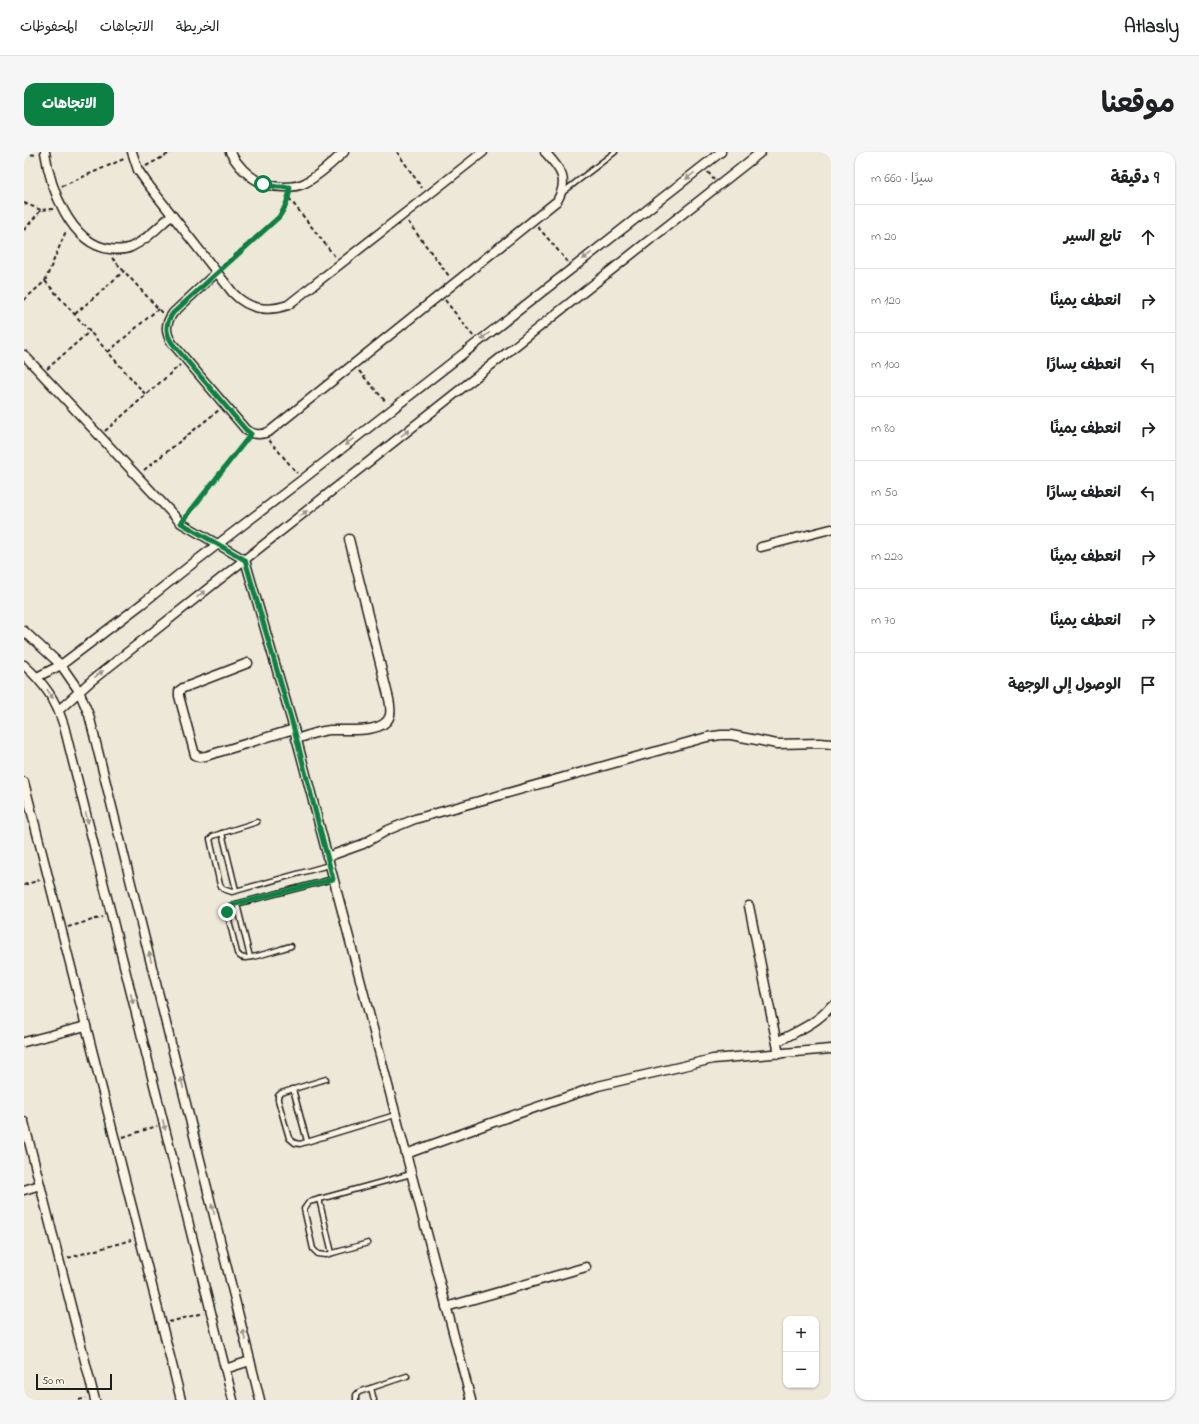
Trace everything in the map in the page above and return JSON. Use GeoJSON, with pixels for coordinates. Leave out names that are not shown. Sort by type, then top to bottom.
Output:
{"type":"FeatureCollection","features":[{"type":"Feature","properties":{"kind":"street"},"geometry":{"type":"LineString","coordinates":[[230,152],[241,169],[251,178],[263,184],[277,187],[290,187],[304,184],[314,178],[344,152]]}},
{"type":"Feature","properties":{"kind":"street"},"geometry":{"type":"LineString","coordinates":[[133,154],[138,170],[240,300],[258,308],[268,309],[288,305],[483,152]]}},
{"type":"Feature","properties":{"kind":"street"},"geometry":{"type":"LineString","coordinates":[[217,272],[173,313],[168,320],[166,328],[168,336],[246,430],[251,434],[264,434],[270,431],[534,221],[557,201],[562,194],[564,185],[563,176],[559,168],[546,152]]}},
{"type":"Feature","properties":{"kind":"street"},"geometry":{"type":"LineString","coordinates":[[37,677],[61,665],[143,603],[720,152]]}},
{"type":"Feature","properties":{"kind":"street"},"geometry":{"type":"LineString","coordinates":[[59,710],[79,691],[761,152]]}},
{"type":"Feature","properties":{"kind":"street"},"geometry":{"type":"LineString","coordinates":[[45,154],[47,169],[63,208],[70,221],[91,243],[103,248],[117,250],[130,248],[142,241],[172,215]]}},
{"type":"Feature","properties":{"kind":"street"},"geometry":{"type":"LineString","coordinates":[[24,355],[181,523],[218,543],[245,560],[294,729],[471,1400]]}},
{"type":"Feature","properties":{"kind":"street"},"geometry":{"type":"LineString","coordinates":[[761,547],[831,529]]}},
{"type":"Feature","properties":{"kind":"street"},"geometry":{"type":"LineString","coordinates":[[296,739],[329,730],[354,731],[377,727],[387,721],[390,715],[388,692],[349,539]]}},
{"type":"Feature","properties":{"kind":"street"},"geometry":{"type":"LineString","coordinates":[[24,631],[61,665],[79,691],[89,715],[260,1400]]}},
{"type":"Feature","properties":{"kind":"street"},"geometry":{"type":"LineString","coordinates":[[248,663],[183,688],[179,692],[195,755],[199,757],[206,756],[294,729]]}},
{"type":"Feature","properties":{"kind":"street"},"geometry":{"type":"LineString","coordinates":[[24,665],[37,677],[49,692],[59,710],[69,745],[233,1400]]}},
{"type":"Feature","properties":{"kind":"street"},"geometry":{"type":"LineString","coordinates":[[328,861],[388,830],[415,819],[707,737],[731,734],[777,744],[831,744]]}},
{"type":"Feature","properties":{"kind":"street"},"geometry":{"type":"LineString","coordinates":[[24,782],[181,1400]]}},
{"type":"Feature","properties":{"kind":"street"},"geometry":{"type":"LineString","coordinates":[[749,906],[779,1054]]}},
{"type":"Feature","properties":{"kind":"street"},"geometry":{"type":"LineString","coordinates":[[777,1042],[813,1023],[831,1006]]}},
{"type":"Feature","properties":{"kind":"street"},"geometry":{"type":"LineString","coordinates":[[24,1042],[86,1026]]}},
{"type":"Feature","properties":{"kind":"street"},"geometry":{"type":"LineString","coordinates":[[406,1154],[490,1122],[593,1088],[713,1059],[831,1048]]}},
{"type":"Feature","properties":{"kind":"street"},"geometry":{"type":"LineString","coordinates":[[24,1122],[95,1400]]}},
{"type":"Feature","properties":{"kind":"street"},"geometry":{"type":"LineString","coordinates":[[24,1190],[40,1185]]}},
{"type":"Feature","properties":{"kind":"street"},"geometry":{"type":"LineString","coordinates":[[446,1307],[586,1267]]}},
{"type":"Feature","properties":{"kind":"street"},"geometry":{"type":"LineString","coordinates":[[225,1369],[250,1361]]}},
{"type":"Feature","properties":{"kind":"lane"},"geometry":{"type":"LineString","coordinates":[[562,194],[615,152]]}},
{"type":"Feature","properties":{"kind":"lane"},"geometry":{"type":"LineString","coordinates":[[257,822],[213,836],[209,841],[220,885],[226,891],[236,890],[328,861]]}},
{"type":"Feature","properties":{"kind":"lane"},"geometry":{"type":"LineString","coordinates":[[222,833],[236,890]]}},
{"type":"Feature","properties":{"kind":"lane"},"geometry":{"type":"LineString","coordinates":[[291,946],[243,958],[237,953],[227,912],[232,905],[333,879]]}},
{"type":"Feature","properties":{"kind":"lane"},"geometry":{"type":"LineString","coordinates":[[237,904],[250,957]]}},
{"type":"Feature","properties":{"kind":"lane"},"geometry":{"type":"LineString","coordinates":[[326,1079],[280,1094],[278,1100],[291,1141],[297,1144],[396,1115]]}},
{"type":"Feature","properties":{"kind":"lane"},"geometry":{"type":"LineString","coordinates":[[293,1090],[307,1141]]}},
{"type":"Feature","properties":{"kind":"lane"},"geometry":{"type":"LineString","coordinates":[[368,1243],[332,1253],[322,1255],[318,1254],[313,1249],[304,1209],[309,1202],[411,1174]]}},
{"type":"Feature","properties":{"kind":"lane"},"geometry":{"type":"LineString","coordinates":[[319,1199],[332,1253]]}},
{"type":"Feature","properties":{"kind":"lane"},"geometry":{"type":"LineString","coordinates":[[356,1400],[357,1393],[407,1376]]}},
{"type":"Feature","properties":{"kind":"lane"},"geometry":{"type":"LineString","coordinates":[[371,1388],[374,1400]]}},
{"type":"Feature","properties":{"kind":"path"},"geometry":{"type":"LineString","coordinates":[[138,170],[172,152]]}},
{"type":"Feature","properties":{"kind":"path"},"geometry":{"type":"LineString","coordinates":[[397,152],[428,196]]}},
{"type":"Feature","properties":{"kind":"path"},"geometry":{"type":"LineString","coordinates":[[24,154],[45,154]]}},
{"type":"Feature","properties":{"kind":"path"},"geometry":{"type":"LineString","coordinates":[[54,189],[133,154]]}},
{"type":"Feature","properties":{"kind":"path"},"geometry":{"type":"LineString","coordinates":[[703,166],[719,185]]}},
{"type":"Feature","properties":{"kind":"path"},"geometry":{"type":"LineString","coordinates":[[217,272],[279,217],[289,198],[290,187]]}},
{"type":"Feature","properties":{"kind":"path"},"geometry":{"type":"LineString","coordinates":[[289,198],[341,263]]}},
{"type":"Feature","properties":{"kind":"path"},"geometry":{"type":"LineString","coordinates":[[24,203],[41,210],[63,208]]}},
{"type":"Feature","properties":{"kind":"path"},"geometry":{"type":"LineString","coordinates":[[24,230],[41,210]]}},
{"type":"Feature","properties":{"kind":"path"},"geometry":{"type":"LineString","coordinates":[[402,215],[455,283]]}},
{"type":"Feature","properties":{"kind":"path"},"geometry":{"type":"LineString","coordinates":[[24,300],[45,280],[70,221]]}},
{"type":"Feature","properties":{"kind":"path"},"geometry":{"type":"LineString","coordinates":[[534,221],[572,268]]}},
{"type":"Feature","properties":{"kind":"path"},"geometry":{"type":"LineString","coordinates":[[103,248],[168,320]]}},
{"type":"Feature","properties":{"kind":"path"},"geometry":{"type":"LineString","coordinates":[[74,314],[124,271]]}},
{"type":"Feature","properties":{"kind":"path"},"geometry":{"type":"LineString","coordinates":[[45,280],[146,395]]}},
{"type":"Feature","properties":{"kind":"path"},"geometry":{"type":"LineString","coordinates":[[440,295],[477,342]]}},
{"type":"Feature","properties":{"kind":"path"},"geometry":{"type":"LineString","coordinates":[[108,352],[158,309]]}},
{"type":"Feature","properties":{"kind":"path"},"geometry":{"type":"LineString","coordinates":[[42,374],[90,331]]}},
{"type":"Feature","properties":{"kind":"path"},"geometry":{"type":"LineString","coordinates":[[99,435],[186,359]]}},
{"type":"Feature","properties":{"kind":"path"},"geometry":{"type":"LineString","coordinates":[[353,364],[392,409]]}},
{"type":"Feature","properties":{"kind":"path"},"geometry":{"type":"LineString","coordinates":[[137,476],[225,406]]}},
{"type":"Feature","properties":{"kind":"path"},"geometry":{"type":"LineString","coordinates":[[181,523],[251,434]]}},
{"type":"Feature","properties":{"kind":"path"},"geometry":{"type":"LineString","coordinates":[[264,434],[302,479]]}},
{"type":"Feature","properties":{"kind":"path"},"geometry":{"type":"LineString","coordinates":[[24,884],[48,877]]}},
{"type":"Feature","properties":{"kind":"path"},"geometry":{"type":"LineString","coordinates":[[62,929],[111,914]]}},
{"type":"Feature","properties":{"kind":"path"},"geometry":{"type":"LineString","coordinates":[[115,1139],[164,1124]]}},
{"type":"Feature","properties":{"kind":"path"},"geometry":{"type":"LineString","coordinates":[[59,1261],[140,1237]]}},
{"type":"Feature","properties":{"kind":"path"},"geometry":{"type":"LineString","coordinates":[[162,1324],[210,1311]]}},
{"type":"Feature","properties":{"kind":"route"},"geometry":{"type":"LineString","coordinates":[[227,912],[229,907],[232,905],[333,879],[294,729],[245,560],[218,543],[181,523],[251,434],[172,343],[166,328],[168,320],[173,313],[279,217],[289,198],[290,187],[277,187],[263,184]]}}]}
